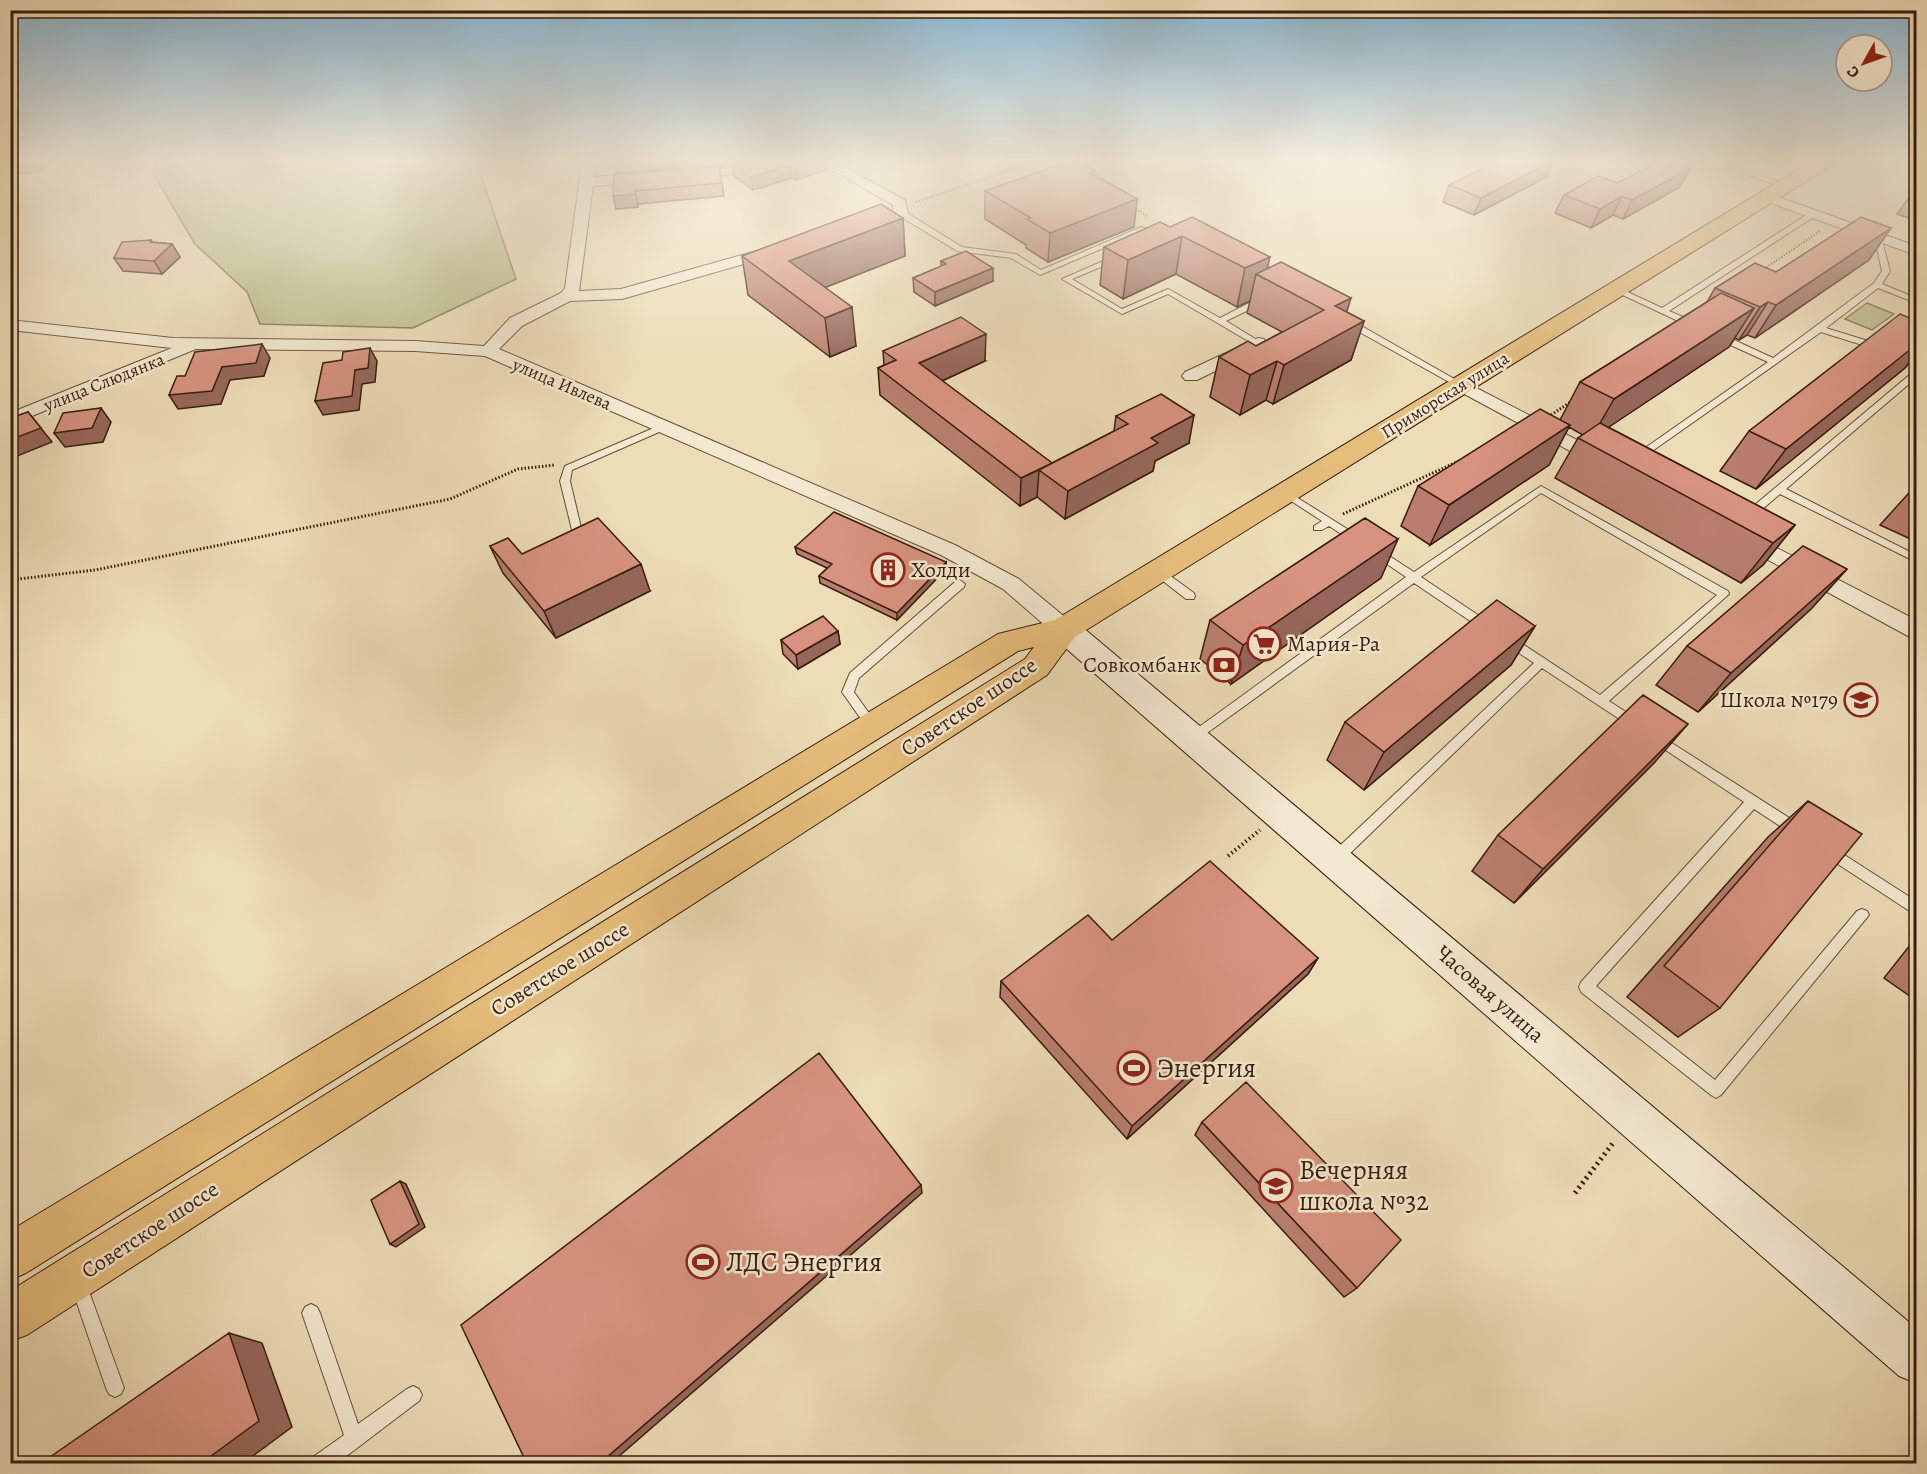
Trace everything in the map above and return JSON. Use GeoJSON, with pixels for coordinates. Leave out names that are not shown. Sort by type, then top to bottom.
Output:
{"type":"FeatureCollection","features":[{"type":"Feature","properties":{"kind":"highway","name":"Приморская улица"},"geometry":{"type":"LineString","coordinates":[[1064,629],[1713,230]]}},
{"type":"Feature","properties":{"kind":"highway","name":"Советское шоссе"},"geometry":{"type":"LineString","coordinates":[[10,1257],[1009,642],[1064,629]]}},
{"type":"Feature","properties":{"kind":"highway","name":"Советское шоссе"},"geometry":{"type":"LineString","coordinates":[[10,1318],[1036,667],[1064,629]]}},
{"type":"Feature","properties":{"kind":"main road","name":"Часовая улица"},"geometry":{"type":"LineString","coordinates":[[1064,629],[1917,1359]]}},
{"type":"Feature","properties":{"kind":"street"},"geometry":{"type":"LineString","coordinates":[[567,296],[573,288],[581,230]]}},
{"type":"Feature","properties":{"kind":"street"},"geometry":{"type":"LineString","coordinates":[[1858,230],[1917,251]]}},
{"type":"Feature","properties":{"kind":"street"},"geometry":{"type":"LineString","coordinates":[[488,351],[516,322],[567,296],[622,294],[792,246]]}},
{"type":"Feature","properties":{"kind":"street","name":"улица Ивлева"},"geometry":{"type":"LineString","coordinates":[[10,325],[132,340],[197,344],[434,345],[488,351],[948,549],[1011,584],[1064,629]]}},
{"type":"Feature","properties":{"kind":"street"},"geometry":{"type":"LineString","coordinates":[[1191,376],[1258,342]]}},
{"type":"Feature","properties":{"kind":"street","name":"улица Слюдянка"},"geometry":{"type":"LineString","coordinates":[[10,420],[197,344]]}},
{"type":"Feature","properties":{"kind":"street"},"geometry":{"type":"LineString","coordinates":[[1461,385],[1535,425],[1624,467]]}},
{"type":"Feature","properties":{"kind":"street"},"geometry":{"type":"LineString","coordinates":[[1735,527],[1917,630]]}},
{"type":"Feature","properties":{"kind":"lane"},"geometry":{"type":"LineString","coordinates":[[930,230],[960,249],[1013,256],[1040,273],[1142,230]]}},
{"type":"Feature","properties":{"kind":"lane"},"geometry":{"type":"LineString","coordinates":[[1663,311],[1789,230]]}},
{"type":"Feature","properties":{"kind":"lane"},"geometry":{"type":"LineString","coordinates":[[1624,467],[1820,329],[1877,285],[1886,271],[1877,237]]}},
{"type":"Feature","properties":{"kind":"lane"},"geometry":{"type":"LineString","coordinates":[[1128,251],[1066,279],[1122,312],[1168,291],[1258,342]]}},
{"type":"Feature","properties":{"kind":"lane"},"geometry":{"type":"LineString","coordinates":[[1877,285],[1917,301]]}},
{"type":"Feature","properties":{"kind":"lane"},"geometry":{"type":"LineString","coordinates":[[1616,290],[1699,328]]}},
{"type":"Feature","properties":{"kind":"lane"},"geometry":{"type":"LineString","coordinates":[[1220,321],[1268,297]]}},
{"type":"Feature","properties":{"kind":"lane"},"geometry":{"type":"LineString","coordinates":[[1338,316],[1461,385]]}},
{"type":"Feature","properties":{"kind":"lane"},"geometry":{"type":"LineString","coordinates":[[1820,329],[1884,348]]}},
{"type":"Feature","properties":{"kind":"lane"},"geometry":{"type":"LineString","coordinates":[[1710,332],[1773,361]]}},
{"type":"Feature","properties":{"kind":"lane"},"geometry":{"type":"LineString","coordinates":[[1735,527],[1917,374]]}},
{"type":"Feature","properties":{"kind":"lane"},"geometry":{"type":"LineString","coordinates":[[579,536],[565,481],[568,468],[663,426]]}},
{"type":"Feature","properties":{"kind":"lane"},"geometry":{"type":"LineString","coordinates":[[1191,738],[1414,577],[1541,489],[1724,594],[1602,701]]}},
{"type":"Feature","properties":{"kind":"lane"},"geometry":{"type":"LineString","coordinates":[[1779,490],[1917,559]]}},
{"type":"Feature","properties":{"kind":"lane"},"geometry":{"type":"LineString","coordinates":[[1285,493],[1917,908]]}},
{"type":"Feature","properties":{"kind":"lane"},"geometry":{"type":"LineString","coordinates":[[1318,528],[1329,521]]}},
{"type":"Feature","properties":{"kind":"lane"},"geometry":{"type":"LineString","coordinates":[[1158,571],[1190,596]]}},
{"type":"Feature","properties":{"kind":"lane"},"geometry":{"type":"LineString","coordinates":[[872,726],[849,692],[854,676],[960,584]]}},
{"type":"Feature","properties":{"kind":"lane"},"geometry":{"type":"LineString","coordinates":[[1334,860],[1542,662]]}},
{"type":"Feature","properties":{"kind":"lane"},"geometry":{"type":"LineString","coordinates":[[1753,801],[1586,987],[1716,1090],[1862,915]]}},
{"type":"Feature","properties":{"kind":"lane"},"geometry":{"type":"LineString","coordinates":[[76,1277],[115,1388]]}},
{"type":"Feature","properties":{"kind":"lane"},"geometry":{"type":"LineString","coordinates":[[311,1313],[354,1437]]}},
{"type":"Feature","properties":{"kind":"lane"},"geometry":{"type":"LineString","coordinates":[[320,1464],[413,1395]]}},
{"type":"Feature","properties":{"kind":"path"},"geometry":{"type":"LineString","coordinates":[[1762,271],[1821,230]]}},
{"type":"Feature","properties":{"kind":"path"},"geometry":{"type":"LineString","coordinates":[[1535,425],[1574,400]]}},
{"type":"Feature","properties":{"kind":"path"},"geometry":{"type":"LineString","coordinates":[[1329,521],[1459,461]]}},
{"type":"Feature","properties":{"kind":"path"},"geometry":{"type":"LineString","coordinates":[[10,580],[95,570],[450,499],[518,469],[554,465],[568,468]]}},
{"type":"Feature","properties":{"kind":"path"},"geometry":{"type":"LineString","coordinates":[[1228,856],[1257,832]]}},
{"type":"Feature","properties":{"kind":"path"},"geometry":{"type":"LineString","coordinates":[[1575,1192],[1613,1143]]}},
{"type":"Feature","properties":{"kind":"green space"},"geometry":{"type":"Polygon","coordinates":[[[187,230],[499,230],[516,279],[413,328],[260,324],[247,292],[195,244],[187,230]]]}},
{"type":"Feature","properties":{"kind":"green space"},"geometry":{"type":"Polygon","coordinates":[[[1867,303],[1894,314],[1872,330],[1845,319],[1867,303]]]}},
{"type":"Feature","properties":{"kind":"building"},"geometry":{"type":"Polygon","coordinates":[[[812,230],[872,230],[789,261],[852,307],[825,318],[742,256],[812,230]]]}},
{"type":"Feature","properties":{"kind":"building"},"geometry":{"type":"Polygon","coordinates":[[[1143,230],[1217,230],[1270,257],[1245,268],[1182,236],[1128,260],[1104,247],[1143,230]]]}},
{"type":"Feature","properties":{"kind":"building"},"geometry":{"type":"Polygon","coordinates":[[[1841,230],[1888,230],[1776,305],[1768,302],[1760,307],[1715,288],[1755,263],[1776,272],[1841,230]]]}},
{"type":"Feature","properties":{"kind":"building"},"geometry":{"type":"Polygon","coordinates":[[[151,240],[150,242],[172,244],[154,261],[114,258],[122,242],[151,240]]]}},
{"type":"Feature","properties":{"kind":"building"},"geometry":{"type":"Polygon","coordinates":[[[966,251],[993,268],[935,292],[913,278],[946,264],[941,261],[966,251]]]}},
{"type":"Feature","properties":{"kind":"building"},"geometry":{"type":"Polygon","coordinates":[[[1281,262],[1351,298],[1335,306],[1364,321],[1284,365],[1277,361],[1250,375],[1219,357],[1248,341],[1256,346],[1324,310],[1256,274],[1281,262]]]}},
{"type":"Feature","properties":{"kind":"building"},"geometry":{"type":"Polygon","coordinates":[[[1721,293],[1754,308],[1614,399],[1580,382],[1721,293]]]}},
{"type":"Feature","properties":{"kind":"building"},"geometry":{"type":"Polygon","coordinates":[[[1900,314],[1917,321],[1917,344],[1786,449],[1749,431],[1900,314]]]}},
{"type":"Feature","properties":{"kind":"building"},"geometry":{"type":"Polygon","coordinates":[[[961,317],[986,334],[919,363],[1052,463],[1021,478],[878,368],[896,360],[883,351],[961,317]]]}},
{"type":"Feature","properties":{"kind":"building"},"geometry":{"type":"Polygon","coordinates":[[[262,344],[256,363],[222,367],[212,391],[169,395],[177,376],[185,376],[195,352],[262,344]]]}},
{"type":"Feature","properties":{"kind":"building"},"geometry":{"type":"Polygon","coordinates":[[[370,348],[368,368],[355,370],[352,396],[315,401],[323,363],[342,360],[343,352],[370,348]]]}},
{"type":"Feature","properties":{"kind":"building"},"geometry":{"type":"Polygon","coordinates":[[[1161,394],[1194,415],[1151,438],[1158,443],[1068,491],[1039,470],[1128,424],[1116,416],[1161,394]]]}},
{"type":"Feature","properties":{"kind":"building"},"geometry":{"type":"Polygon","coordinates":[[[101,408],[92,428],[54,433],[63,413],[101,408]]]}},
{"type":"Feature","properties":{"kind":"building"},"geometry":{"type":"Polygon","coordinates":[[[1540,409],[1570,425],[1449,505],[1418,486],[1540,409]]]}},
{"type":"Feature","properties":{"kind":"building"},"geometry":{"type":"Polygon","coordinates":[[[28,412],[41,428],[10,440],[10,418],[28,412]]]}},
{"type":"Feature","properties":{"kind":"building"},"geometry":{"type":"Polygon","coordinates":[[[1600,423],[1795,525],[1773,543],[1578,438],[1600,423]]]}},
{"type":"Feature","properties":{"kind":"building","name":"Холди"},"geometry":{"type":"Polygon","coordinates":[[[834,512],[946,562],[897,613],[819,576],[832,564],[795,547],[834,512]]]}},
{"type":"Feature","properties":{"kind":"building"},"geometry":{"type":"Polygon","coordinates":[[[598,518],[641,564],[544,611],[490,546],[508,538],[522,554],[598,518]]]}},
{"type":"Feature","properties":{"kind":"building"},"geometry":{"type":"Polygon","coordinates":[[[1365,518],[1398,539],[1243,645],[1210,620],[1365,518]]]}},
{"type":"Feature","properties":{"kind":"building"},"geometry":{"type":"Polygon","coordinates":[[[1803,546],[1847,569],[1731,673],[1687,646],[1803,546]]]}},
{"type":"Feature","properties":{"kind":"building"},"geometry":{"type":"Polygon","coordinates":[[[1497,600],[1535,626],[1384,752],[1345,722],[1497,600]]]}},
{"type":"Feature","properties":{"kind":"building"},"geometry":{"type":"Polygon","coordinates":[[[823,616],[838,631],[796,655],[781,640],[823,616]]]}},
{"type":"Feature","properties":{"kind":"building"},"geometry":{"type":"Polygon","coordinates":[[[1643,695],[1688,724],[1543,869],[1498,835],[1643,695]]]}},
{"type":"Feature","properties":{"kind":"building"},"geometry":{"type":"Polygon","coordinates":[[[1808,801],[1862,834],[1720,1008],[1664,966],[1808,801]]]}},
{"type":"Feature","properties":{"kind":"building","name":"Энергия"},"geometry":{"type":"Polygon","coordinates":[[[1210,861],[1318,958],[1132,1126],[1001,981],[1088,915],[1112,940],[1210,861]]]}},
{"type":"Feature","properties":{"kind":"building","name":"ЛДС Энергия"},"geometry":{"type":"Polygon","coordinates":[[[819,1053],[921,1185],[599,1464],[527,1464],[461,1325],[819,1053]]]}},
{"type":"Feature","properties":{"kind":"building"},"geometry":{"type":"Polygon","coordinates":[[[1246,1082],[1401,1240],[1357,1288],[1202,1122],[1246,1082]]]}},
{"type":"Feature","properties":{"kind":"building"},"geometry":{"type":"Polygon","coordinates":[[[400,1181],[419,1224],[390,1244],[371,1200],[400,1181]]]}},
{"type":"Feature","properties":{"kind":"building"},"geometry":{"type":"Polygon","coordinates":[[[229,1333],[259,1421],[200,1464],[40,1464],[229,1333]]]}},
{"type":"Feature","properties":{"kind":"place","name":"Холди"},"geometry":{"type":"Point","coordinates":[888,570]}},
{"type":"Feature","properties":{"kind":"place","name":"Мария-Ра"},"geometry":{"type":"Point","coordinates":[1264,644]}},
{"type":"Feature","properties":{"kind":"place","name":"Совкомбанк"},"geometry":{"type":"Point","coordinates":[1224,665]}},
{"type":"Feature","properties":{"kind":"place","name":"Школа №179"},"geometry":{"type":"Point","coordinates":[1861,700]}},
{"type":"Feature","properties":{"kind":"place","name":"Энергия"},"geometry":{"type":"Point","coordinates":[1134,1068]}},
{"type":"Feature","properties":{"kind":"place","name":"Вечерняя школа №32"},"geometry":{"type":"Point","coordinates":[1276,1186]}},
{"type":"Feature","properties":{"kind":"place","name":"ЛДС Энергия"},"geometry":{"type":"Point","coordinates":[703,1262]}}]}
